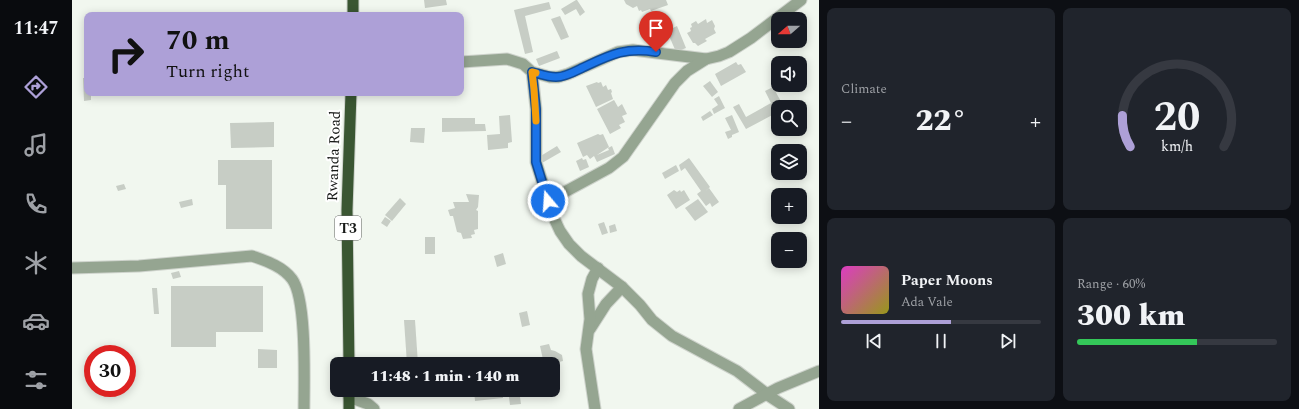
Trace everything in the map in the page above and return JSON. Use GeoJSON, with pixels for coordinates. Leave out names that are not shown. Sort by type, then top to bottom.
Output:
{"type":"FeatureCollection","features":[{"type":"Feature","properties":{"kind":"highway"},"geometry":{"type":"LineString","coordinates":[[353,0],[353,12]]}},
{"type":"Feature","properties":{"kind":"highway","name":"Rwanda Road"},"geometry":{"type":"LineString","coordinates":[[349,357],[348,210],[352,96]]}},
{"type":"Feature","properties":{"kind":"highway"},"geometry":{"type":"LineString","coordinates":[[349,397],[349,409]]}},
{"type":"Feature","properties":{"kind":"street"},"geometry":{"type":"LineString","coordinates":[[548,201],[609,168],[623,157],[675,82],[687,71],[706,59],[729,52],[751,38],[801,0]]}},
{"type":"Feature","properties":{"kind":"street"},"geometry":{"type":"LineString","coordinates":[[464,62],[507,59],[522,64],[532,72],[550,77],[558,77],[618,52],[633,50],[706,59]]}},
{"type":"Feature","properties":{"kind":"street"},"geometry":{"type":"LineString","coordinates":[[532,72],[536,109],[536,162],[548,201],[560,232],[569,244],[581,256],[622,287],[640,304],[652,320],[672,336],[737,371],[789,409]]}},
{"type":"Feature","properties":{"kind":"street"},"geometry":{"type":"LineString","coordinates":[[72,268],[139,266],[252,256],[269,262],[284,270],[297,289],[302,313],[304,409]]}},
{"type":"Feature","properties":{"kind":"street"},"geometry":{"type":"LineString","coordinates":[[595,409],[586,349],[590,311],[588,294],[592,279],[598,268]]}},
{"type":"Feature","properties":{"kind":"street"},"geometry":{"type":"LineString","coordinates":[[588,331],[606,304],[622,287]]}},
{"type":"Feature","properties":{"kind":"street"},"geometry":{"type":"LineString","coordinates":[[739,409],[778,388],[819,371]]}},
{"type":"Feature","properties":{"kind":"street"},"geometry":{"type":"LineString","coordinates":[[355,397],[374,409]]}},
{"type":"Feature","properties":{"kind":"building"},"geometry":{"type":"Polygon","coordinates":[[[424,0],[446,0],[447,5],[425,8],[424,0]]]}},
{"type":"Feature","properties":{"kind":"building"},"geometry":{"type":"Polygon","coordinates":[[[576,0],[585,12],[580,16],[576,9],[565,15],[561,9],[576,0]]]}},
{"type":"Feature","properties":{"kind":"building"},"geometry":{"type":"Polygon","coordinates":[[[624,0],[666,0],[668,5],[651,11],[650,9],[642,12],[641,10],[639,11],[637,6],[633,8],[626,4],[624,0]]]}},
{"type":"Feature","properties":{"kind":"building"},"geometry":{"type":"Polygon","coordinates":[[[549,2],[551,9],[525,16],[533,52],[525,54],[514,10],[549,2]]]}},
{"type":"Feature","properties":{"kind":"building"},"geometry":{"type":"Polygon","coordinates":[[[560,16],[569,37],[561,40],[551,19],[560,16]]]}},
{"type":"Feature","properties":{"kind":"building"},"geometry":{"type":"Polygon","coordinates":[[[706,19],[707,23],[712,20],[716,33],[705,39],[707,41],[698,46],[693,43],[687,33],[691,31],[691,24],[696,21],[698,24],[706,19]]]}},
{"type":"Feature","properties":{"kind":"building"},"geometry":{"type":"Polygon","coordinates":[[[677,26],[686,48],[676,52],[667,31],[677,26]]]}},
{"type":"Feature","properties":{"kind":"building"},"geometry":{"type":"Polygon","coordinates":[[[557,51],[560,58],[539,66],[536,59],[557,51]]]}},
{"type":"Feature","properties":{"kind":"building"},"geometry":{"type":"Polygon","coordinates":[[[736,62],[738,65],[741,64],[746,72],[721,86],[715,74],[736,62]]]}},
{"type":"Feature","properties":{"kind":"building"},"geometry":{"type":"Polygon","coordinates":[[[83,78],[84,96],[91,96],[91,100],[84,101],[83,78]]]}},
{"type":"Feature","properties":{"kind":"building"},"geometry":{"type":"Polygon","coordinates":[[[710,81],[718,92],[712,97],[703,86],[710,81]]]}},
{"type":"Feature","properties":{"kind":"building"},"geometry":{"type":"Polygon","coordinates":[[[601,82],[603,87],[606,85],[608,90],[611,89],[613,99],[596,107],[586,86],[601,82]]]}},
{"type":"Feature","properties":{"kind":"building"},"geometry":{"type":"Polygon","coordinates":[[[771,88],[771,92],[776,92],[780,100],[771,100],[771,103],[765,91],[771,88]]]}},
{"type":"Feature","properties":{"kind":"building"},"geometry":{"type":"Polygon","coordinates":[[[719,96],[725,108],[714,114],[712,109],[718,105],[714,99],[719,96]]]}},
{"type":"Feature","properties":{"kind":"building"},"geometry":{"type":"Polygon","coordinates":[[[614,100],[618,107],[622,104],[627,114],[622,116],[625,122],[619,125],[621,128],[610,134],[597,109],[614,100]]]}},
{"type":"Feature","properties":{"kind":"building"},"geometry":{"type":"Polygon","coordinates":[[[771,103],[771,116],[746,129],[733,107],[739,104],[746,117],[771,103]]]}},
{"type":"Feature","properties":{"kind":"building"},"geometry":{"type":"Polygon","coordinates":[[[710,111],[713,115],[703,121],[701,117],[710,111]]]}},
{"type":"Feature","properties":{"kind":"building"},"geometry":{"type":"Polygon","coordinates":[[[510,115],[512,142],[508,143],[508,148],[488,150],[487,135],[500,134],[499,116],[510,115]]]}},
{"type":"Feature","properties":{"kind":"building"},"geometry":{"type":"Polygon","coordinates":[[[732,115],[739,132],[732,135],[732,137],[728,139],[725,132],[731,130],[725,118],[732,115]]]}},
{"type":"Feature","properties":{"kind":"building"},"geometry":{"type":"Polygon","coordinates":[[[442,118],[475,118],[475,124],[485,124],[486,131],[442,132],[442,118]]]}},
{"type":"Feature","properties":{"kind":"building"},"geometry":{"type":"Polygon","coordinates":[[[274,122],[274,147],[231,148],[230,123],[274,122]]]}},
{"type":"Feature","properties":{"kind":"building"},"geometry":{"type":"Polygon","coordinates":[[[411,128],[425,128],[424,143],[410,142],[411,128]]]}},
{"type":"Feature","properties":{"kind":"building"},"geometry":{"type":"Polygon","coordinates":[[[598,134],[603,134],[609,147],[597,155],[609,150],[608,148],[612,146],[615,154],[597,162],[594,156],[590,159],[587,155],[583,157],[577,143],[598,134]]]}},
{"type":"Feature","properties":{"kind":"building"},"geometry":{"type":"Polygon","coordinates":[[[557,146],[561,152],[542,163],[539,157],[557,146]]]}},
{"type":"Feature","properties":{"kind":"building"},"geometry":{"type":"Polygon","coordinates":[[[582,158],[583,160],[586,159],[589,167],[580,171],[576,161],[582,158]]]}},
{"type":"Feature","properties":{"kind":"building"},"geometry":{"type":"Polygon","coordinates":[[[689,158],[710,187],[704,192],[709,188],[719,202],[712,207],[710,203],[706,206],[697,194],[701,191],[685,168],[681,171],[679,165],[689,158]]]}},
{"type":"Feature","properties":{"kind":"building"},"geometry":{"type":"Polygon","coordinates":[[[218,160],[272,160],[272,229],[226,229],[226,185],[218,185],[218,160]]]}},
{"type":"Feature","properties":{"kind":"building"},"geometry":{"type":"Polygon","coordinates":[[[676,165],[679,171],[665,179],[662,173],[676,165]]]}},
{"type":"Feature","properties":{"kind":"building"},"geometry":{"type":"Polygon","coordinates":[[[124,184],[126,189],[118,191],[116,186],[124,184]]]}},
{"type":"Feature","properties":{"kind":"building"},"geometry":{"type":"Polygon","coordinates":[[[674,190],[677,192],[680,190],[681,192],[684,190],[690,200],[676,209],[667,195],[674,190]]]}},
{"type":"Feature","properties":{"kind":"building"},"geometry":{"type":"Polygon","coordinates":[[[466,194],[479,195],[478,207],[476,210],[478,211],[478,229],[474,230],[475,234],[471,235],[472,238],[463,239],[461,233],[457,232],[453,216],[450,216],[448,210],[455,208],[453,202],[469,202],[466,194]]]}},
{"type":"Feature","properties":{"kind":"building"},"geometry":{"type":"Polygon","coordinates":[[[400,198],[406,204],[392,221],[385,215],[400,198]]]}},
{"type":"Feature","properties":{"kind":"building"},"geometry":{"type":"Polygon","coordinates":[[[564,198],[568,207],[562,210],[557,201],[564,198]]]}},
{"type":"Feature","properties":{"kind":"building"},"geometry":{"type":"Polygon","coordinates":[[[192,199],[193,205],[181,208],[179,202],[192,199]]]}},
{"type":"Feature","properties":{"kind":"building"},"geometry":{"type":"Polygon","coordinates":[[[698,199],[708,212],[695,221],[685,208],[698,199]]]}},
{"type":"Feature","properties":{"kind":"building"},"geometry":{"type":"Polygon","coordinates":[[[385,217],[391,221],[387,227],[381,223],[385,217]]]}},
{"type":"Feature","properties":{"kind":"building"},"geometry":{"type":"Polygon","coordinates":[[[604,222],[608,233],[602,235],[598,224],[604,222]]]}},
{"type":"Feature","properties":{"kind":"building"},"geometry":{"type":"Polygon","coordinates":[[[615,224],[617,231],[610,233],[609,226],[615,224]]]}},
{"type":"Feature","properties":{"kind":"building"},"geometry":{"type":"Polygon","coordinates":[[[425,237],[435,237],[435,254],[425,254],[425,237]]]}},
{"type":"Feature","properties":{"kind":"building"},"geometry":{"type":"Polygon","coordinates":[[[503,253],[506,264],[497,267],[494,256],[503,253]]]}},
{"type":"Feature","properties":{"kind":"building"},"geometry":{"type":"Polygon","coordinates":[[[179,271],[181,277],[173,279],[171,273],[179,271]]]}},
{"type":"Feature","properties":{"kind":"building"},"geometry":{"type":"Polygon","coordinates":[[[171,286],[263,286],[263,332],[216,332],[216,347],[171,347],[171,286]]]}},
{"type":"Feature","properties":{"kind":"building"},"geometry":{"type":"Polygon","coordinates":[[[152,288],[157,288],[159,314],[154,314],[152,288]]]}},
{"type":"Feature","properties":{"kind":"building"},"geometry":{"type":"Polygon","coordinates":[[[527,311],[530,325],[522,327],[519,313],[527,311]]]}},
{"type":"Feature","properties":{"kind":"building"},"geometry":{"type":"Polygon","coordinates":[[[404,320],[415,320],[418,357],[407,357],[404,320]]]}},
{"type":"Feature","properties":{"kind":"building"},"geometry":{"type":"Polygon","coordinates":[[[549,344],[551,350],[562,355],[563,361],[560,362],[560,357],[542,357],[540,346],[549,344]]]}},
{"type":"Feature","properties":{"kind":"building"},"geometry":{"type":"Polygon","coordinates":[[[258,349],[277,350],[277,368],[258,368],[258,349]]]}},
{"type":"Feature","properties":{"kind":"building"},"geometry":{"type":"Polygon","coordinates":[[[475,397],[503,397],[503,398],[475,401],[475,397]]]}},
{"type":"Feature","properties":{"kind":"building"},"geometry":{"type":"Polygon","coordinates":[[[509,397],[520,397],[521,404],[510,405],[509,397]]]}},
{"type":"Feature","properties":{"kind":"slow traffic"},"geometry":{"type":"LineString","coordinates":[[536,73],[532,72],[534,80],[536,121]]}},
{"type":"Feature","properties":{"kind":"route"},"geometry":{"type":"LineString","coordinates":[[548,201],[536,162],[536,109],[532,72],[550,77],[558,77],[618,52],[633,50],[656,52]]}}]}
